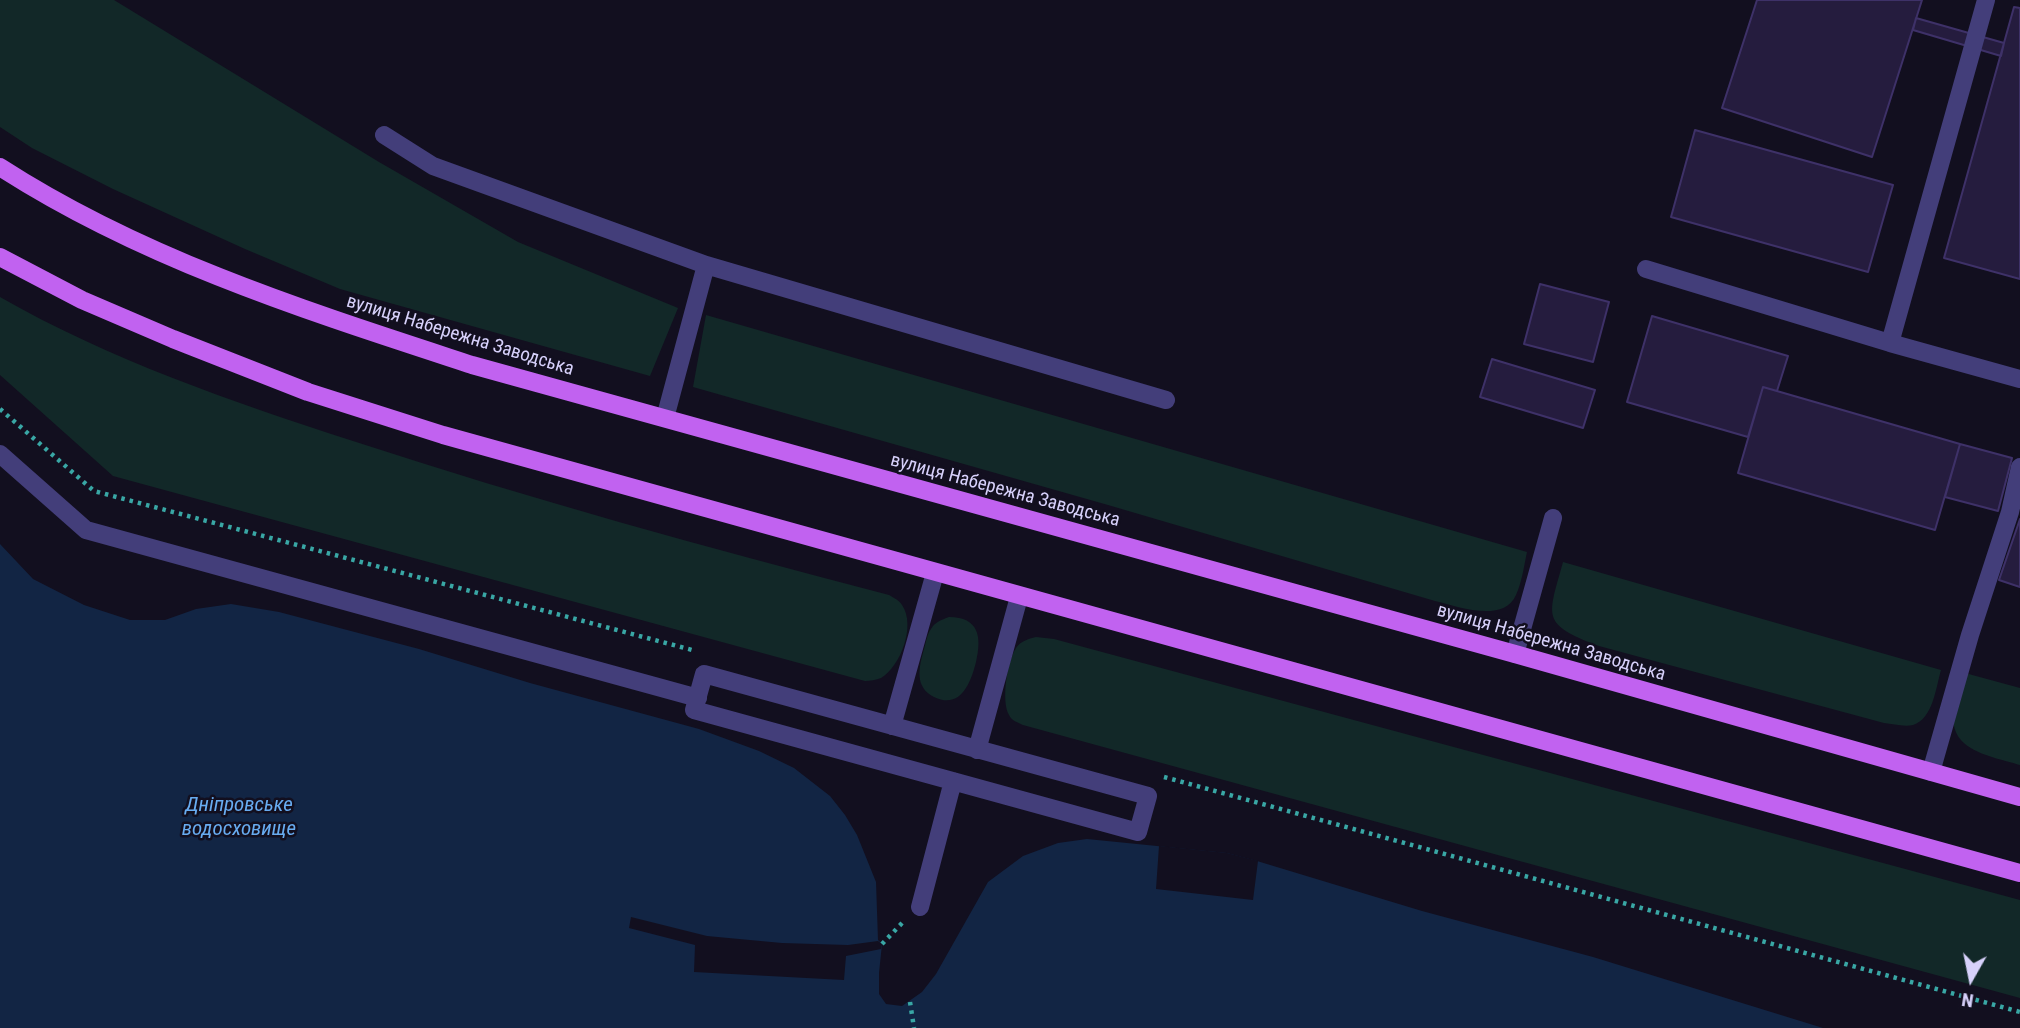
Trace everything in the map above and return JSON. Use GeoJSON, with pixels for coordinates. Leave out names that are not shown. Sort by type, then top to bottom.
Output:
{"type":"FeatureCollection","features":[{"type":"Feature","properties":{"kind":"main road","name":"вулиця Набережна Заводська"},"geometry":{"type":"LineString","coordinates":[[0,167],[43,195],[120,235],[204,271],[333,320],[472,365],[2020,797]]}},
{"type":"Feature","properties":{"kind":"main road"},"geometry":{"type":"LineString","coordinates":[[0,257],[93,305],[173,340],[308,392],[443,435],[2020,873]]}},
{"type":"Feature","properties":{"kind":"lane"},"geometry":{"type":"LineString","coordinates":[[1890,343],[1986,0]]}},
{"type":"Feature","properties":{"kind":"lane"},"geometry":{"type":"LineString","coordinates":[[384,135],[433,166],[706,265],[1166,400]]}},
{"type":"Feature","properties":{"kind":"lane"},"geometry":{"type":"LineString","coordinates":[[665,418],[706,265]]}},
{"type":"Feature","properties":{"kind":"lane"},"geometry":{"type":"LineString","coordinates":[[1646,269],[1890,343],[2020,379]]}},
{"type":"Feature","properties":{"kind":"lane"},"geometry":{"type":"LineString","coordinates":[[0,454],[86,530],[698,698]]}},
{"type":"Feature","properties":{"kind":"lane"},"geometry":{"type":"LineString","coordinates":[[1931,772],[1970,635],[2010,512],[2020,467]]}},
{"type":"Feature","properties":{"kind":"lane"},"geometry":{"type":"LineString","coordinates":[[1515,654],[1553,518]]}},
{"type":"Feature","properties":{"kind":"lane"},"geometry":{"type":"LineString","coordinates":[[892,726],[934,573]]}},
{"type":"Feature","properties":{"kind":"lane"},"geometry":{"type":"LineString","coordinates":[[977,750],[1019,597]]}},
{"type":"Feature","properties":{"kind":"lane"},"geometry":{"type":"LineString","coordinates":[[704,674],[1148,796],[1138,832],[694,710],[698,698],[704,674]]}},
{"type":"Feature","properties":{"kind":"lane"},"geometry":{"type":"LineString","coordinates":[[920,907],[953,781]]}},
{"type":"Feature","properties":{"kind":"path"},"geometry":{"type":"LineString","coordinates":[[910,1002],[914,1028]]}},
{"type":"Feature","properties":{"kind":"green space"},"geometry":{"type":"Polygon","coordinates":[[[0,0],[114,0],[379,162],[518,242],[678,308],[650,376],[340,289],[113,189],[32,148],[0,127],[0,0]]]}},
{"type":"Feature","properties":{"kind":"green space"},"geometry":{"type":"Polygon","coordinates":[[[0,297],[128,360],[308,426],[553,503],[889,595],[902,605],[906,613],[907,634],[904,645],[888,672],[881,678],[865,681],[113,476],[0,375],[0,297]]]}},
{"type":"Feature","properties":{"kind":"green space"},"geometry":{"type":"Polygon","coordinates":[[[706,315],[1527,552],[1520,585],[1510,604],[1501,609],[1479,611],[1455,606],[693,387],[706,315]]]}},
{"type":"Feature","properties":{"kind":"green space"},"geometry":{"type":"Polygon","coordinates":[[[1563,562],[1941,670],[1933,702],[1920,722],[1913,725],[1884,723],[1599,646],[1566,631],[1553,616],[1554,595],[1563,562]]]}},
{"type":"Feature","properties":{"kind":"green space"},"geometry":{"type":"Polygon","coordinates":[[[949,617],[959,618],[972,625],[979,644],[968,685],[958,697],[943,700],[923,688],[920,669],[930,631],[936,623],[949,617]]]}},
{"type":"Feature","properties":{"kind":"green space"},"geometry":{"type":"Polygon","coordinates":[[[1036,637],[1054,639],[2020,900],[2020,998],[1023,725],[1009,715],[1005,701],[1006,681],[1016,648],[1022,642],[1036,637]]]}},
{"type":"Feature","properties":{"kind":"green space"},"geometry":{"type":"Polygon","coordinates":[[[1965,673],[2020,688],[2020,765],[1974,750],[1958,735],[1954,725],[1954,712],[1965,673]]]}},
{"type":"Feature","properties":{"kind":"water","name":"Дніпровське водосховище"},"geometry":{"type":"Polygon","coordinates":[[[0,544],[33,579],[84,605],[130,620],[165,620],[196,609],[231,604],[279,612],[699,729],[759,751],[794,768],[830,796],[845,815],[857,835],[876,882],[878,940],[882,944],[879,994],[886,1004],[902,1006],[922,992],[936,974],[988,882],[1023,856],[1058,843],[1087,839],[1227,853],[1422,911],[1593,957],[1823,1028],[0,1028],[0,544]]]}},
{"type":"Feature","properties":{"kind":"pier"},"geometry":{"type":"Polygon","coordinates":[[[1159,846],[1227,853],[1258,861],[1253,900],[1156,889],[1159,846]]]}},
{"type":"Feature","properties":{"kind":"pier"},"geometry":{"type":"Polygon","coordinates":[[[631,917],[707,936],[782,943],[848,945],[878,941],[882,944],[881,949],[846,956],[844,980],[694,972],[695,945],[629,928],[631,917]]]}},
{"type":"Feature","properties":{"kind":"building"},"geometry":{"type":"Polygon","coordinates":[[[1757,0],[1922,0],[1872,157],[1722,108],[1757,0]]]}},
{"type":"Feature","properties":{"kind":"building"},"geometry":{"type":"Polygon","coordinates":[[[2014,7],[2020,8],[2020,279],[1944,258],[2014,7]]]}},
{"type":"Feature","properties":{"kind":"building"},"geometry":{"type":"Polygon","coordinates":[[[1916,18],[2004,43],[2001,56],[1913,30],[1916,18]]]}},
{"type":"Feature","properties":{"kind":"building"},"geometry":{"type":"Polygon","coordinates":[[[1695,130],[1893,185],[1868,272],[1671,217],[1695,130]]]}},
{"type":"Feature","properties":{"kind":"building"},"geometry":{"type":"Polygon","coordinates":[[[1540,284],[1609,302],[1593,362],[1524,344],[1540,284]]]}},
{"type":"Feature","properties":{"kind":"building"},"geometry":{"type":"Polygon","coordinates":[[[1652,316],[1788,356],[1777,391],[1763,387],[1748,437],[1627,402],[1652,316]]]}},
{"type":"Feature","properties":{"kind":"building"},"geometry":{"type":"Polygon","coordinates":[[[1492,359],[1595,390],[1583,428],[1480,397],[1492,359]]]}},
{"type":"Feature","properties":{"kind":"building"},"geometry":{"type":"Polygon","coordinates":[[[1763,387],[1960,444],[1935,530],[1738,473],[1763,387]]]}},
{"type":"Feature","properties":{"kind":"building"},"geometry":{"type":"Polygon","coordinates":[[[1960,444],[2012,458],[1998,511],[1945,497],[1960,444]]]}},
{"type":"Feature","properties":{"kind":"building"},"geometry":{"type":"Polygon","coordinates":[[[2020,519],[2020,587],[1999,580],[2020,519]]]}}]}
